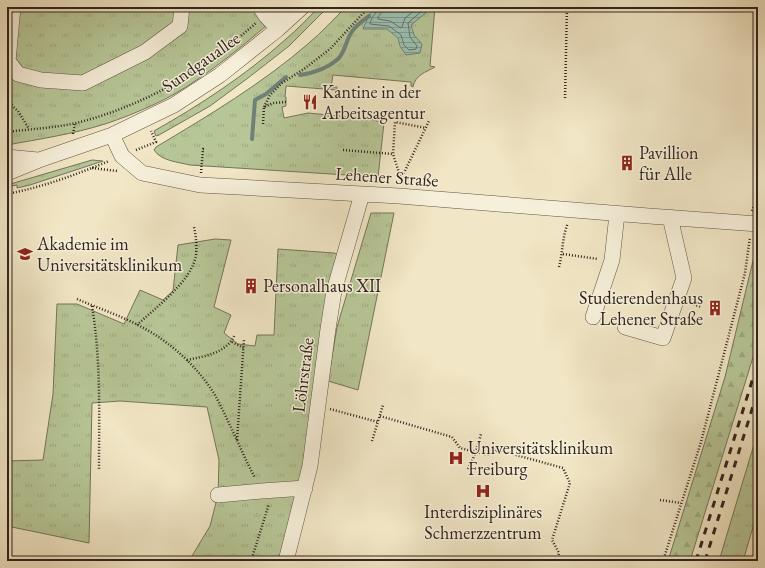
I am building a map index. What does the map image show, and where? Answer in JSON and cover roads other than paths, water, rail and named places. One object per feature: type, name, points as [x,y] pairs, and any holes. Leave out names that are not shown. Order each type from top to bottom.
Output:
[{"type":"street","points":[[13,7],[8,61],[18,74],[41,80],[83,83],[145,52],[180,26],[182,7]]},
{"type":"street","name":"Sundgauallee","points":[[112,135],[174,105],[220,75],[302,7]]},
{"type":"street","points":[[267,10],[283,24]]},
{"type":"street","points":[[7,173],[39,160],[112,135]]},
{"type":"street","name":"Lehener Straße","points":[[112,135],[122,156],[142,173],[200,185],[399,196],[573,209],[617,214],[755,220]]},
{"type":"street","points":[[7,157],[39,160]]},
{"type":"street","name":"Löhrstraße","points":[[286,561],[312,460],[334,291],[362,194]]},
{"type":"street","points":[[593,317],[612,260],[617,214]]},
{"type":"street","points":[[625,327],[663,338],[684,278],[670,217]]},
{"type":"street","points":[[218,495],[305,488]]},
{"type":"water","points":[[377,7],[429,7],[428,11],[411,25],[414,35],[422,44],[420,53],[406,55],[400,46],[398,38],[387,29],[363,29],[371,11]]},
{"type":"waterway","points":[[300,75],[320,70],[338,59],[353,30],[369,16]]},
{"type":"waterway","points":[[252,139],[255,100],[266,94],[286,77]]},
{"type":"railway","points":[[696,561],[758,362]]},
{"type":"railway","points":[[705,561],[758,390]]},
{"type":"place","name":"Kantine in der Arbeitsagentur","points":[[310,102]]},
{"type":"place","name":"Pavillion für Alle","points":[[627,163]]},
{"type":"place","name":"Akademie im Universitätsklinikum","points":[[25,254]]},
{"type":"place","name":"Personalhaus XII","points":[[251,286]]},
{"type":"place","name":"Studierendenhaus Lehener Straße","points":[[715,308]]},
{"type":"place","name":"Universitätsklinikum Freiburg","points":[[456,458]]},
{"type":"place","name":"Interdisziplinäres Schmerzzentrum","points":[[483,491]]}]
